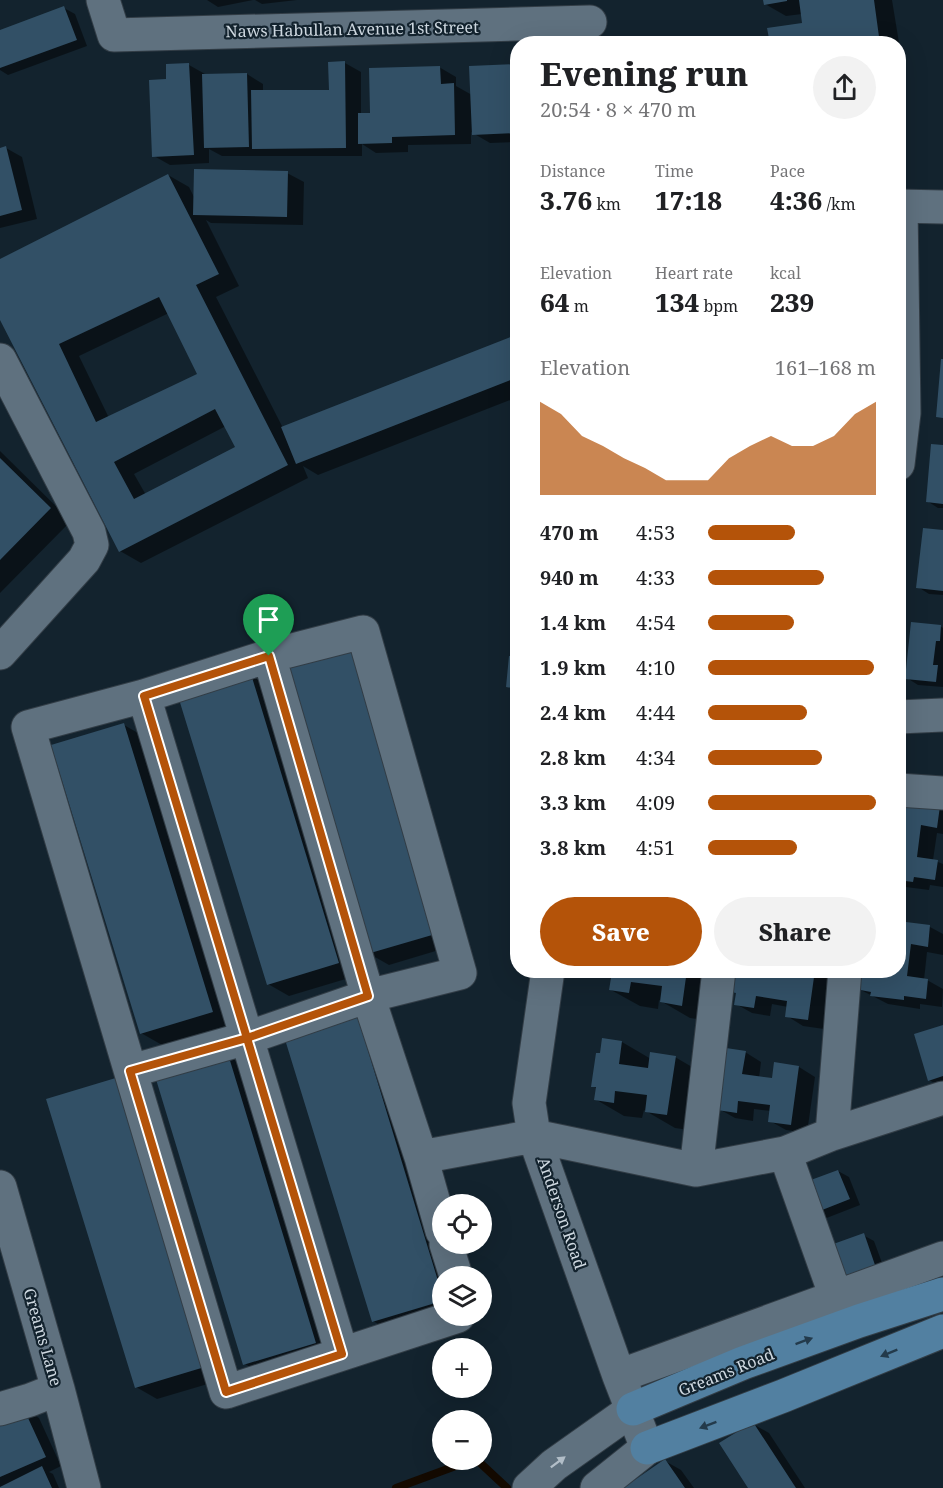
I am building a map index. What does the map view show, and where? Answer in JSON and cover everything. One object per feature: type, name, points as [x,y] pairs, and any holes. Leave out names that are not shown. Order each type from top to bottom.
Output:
[{"type":"main road","name":"Greams Road","points":[[633,1409],[743,1363],[859,1321],[943,1294]]},
{"type":"main road","points":[[647,1448],[943,1331]]},
{"type":"street","name":"Naws Habullan Avenue 1st Street","points":[[103,0],[114,35],[590,22]]},
{"type":"street","points":[[906,206],[943,207]]},
{"type":"street","points":[[0,360],[89,532],[92,545],[84,560],[0,653]]},
{"type":"street","points":[[130,1071],[247,1038],[368,996],[460,973],[363,632],[269,656],[144,696],[28,727],[130,1071],[226,1392],[432,1325]]},
{"type":"street","points":[[269,656],[368,996],[432,1196]]},
{"type":"street","points":[[144,696],[342,1354]]},
{"type":"street","points":[[906,716],[943,714]]},
{"type":"street","points":[[906,791],[943,793]]},
{"type":"street","name":"Anderson Road","points":[[547,978],[529,1103],[534,1136],[619,1376],[647,1448]]},
{"type":"street","points":[[696,1170],[717,978]]},
{"type":"street","points":[[832,1134],[844,978]]},
{"type":"street","points":[[421,1157],[534,1136],[696,1170],[785,1153],[832,1134],[943,1098]]},
{"type":"street","points":[[785,1153],[836,1297]]},
{"type":"street","name":"Greams Lane","points":[[2,1200],[58,1389],[84,1488]]},
{"type":"street","points":[[619,1376],[943,1258]]},
{"type":"street","points":[[0,1410],[58,1389]]},
{"type":"street","name":"Greams Road","points":[[529,1488],[554,1465],[633,1409]]},
{"type":"street","points":[[597,1488],[647,1448]]},
{"type":"building","points":[[763,0],[787,0],[787,1],[764,5]]},
{"type":"building","points":[[799,0],[874,0],[879,36],[768,36],[767,28],[802,23]]},
{"type":"building","points":[[64,6],[77,40],[0,68],[0,30]]},
{"type":"building","points":[[345,61],[346,148],[252,149],[251,90],[329,90],[328,62]]},
{"type":"building","points":[[189,63],[194,155],[152,157],[149,80],[166,79],[166,64]]},
{"type":"building","points":[[510,64],[510,133],[472,135],[469,66]]},
{"type":"building","points":[[440,66],[441,84],[454,83],[455,135],[392,137],[392,143],[358,144],[358,113],[370,113],[369,68]]},
{"type":"building","points":[[247,73],[249,147],[204,148],[202,74]]},
{"type":"building","points":[[6,146],[22,210],[0,216],[0,148]]},
{"type":"building","points":[[194,169],[288,171],[287,217],[193,215]]},
{"type":"building","points":[[168,174],[219,274],[196,285],[288,465],[119,552],[0,320],[0,259]],"holes":[[[159,297],[197,374],[96,422],[59,344]],[[215,409],[235,447],[134,499],[114,462]]]},
{"type":"building","points":[[510,337],[510,380],[296,464],[281,427]]},
{"type":"building","points":[[941,359],[943,359],[943,418],[936,417]]},
{"type":"building","points":[[931,444],[943,445],[943,504],[926,502]]},
{"type":"building","points":[[0,458],[51,508],[0,560]]},
{"type":"building","points":[[923,528],[943,530],[943,591],[916,588]]},
{"type":"building","points":[[911,622],[941,625],[940,641],[936,641],[933,665],[938,665],[936,682],[906,679]]},
{"type":"building","points":[[351,643],[439,933],[367,954],[278,665]]},
{"type":"building","points":[[509,656],[510,656],[510,688],[506,687]]},
{"type":"building","points":[[251,674],[339,963],[267,985],[178,696]]},
{"type":"building","points":[[124,723],[213,1012],[140,1034],[51,745]]},
{"type":"building","points":[[906,802],[940,806],[937,828],[921,825],[917,857],[938,860],[935,880],[914,877],[913,882],[906,881]]},
{"type":"building","points":[[906,922],[930,925],[928,947],[911,944],[907,976],[928,979],[926,999],[904,996],[904,1000],[870,996],[871,992],[855,989],[856,978],[906,978]]},
{"type":"building","points":[[611,978],[686,978],[682,1006],[660,1002],[662,986],[631,982],[629,993],[609,990]]},
{"type":"building","points":[[733,978],[814,978],[808,1020],[785,1017],[787,1001],[756,996],[754,1008],[734,1005],[736,993],[731,992]]},
{"type":"building","points":[[356,1011],[433,1266],[432,1304],[372,1322],[283,1033]]},
{"type":"building","points":[[943,1025],[943,1076],[928,1081],[914,1034]]},
{"type":"building","points":[[602,1038],[622,1041],[619,1064],[648,1068],[650,1052],[676,1056],[667,1115],[645,1112],[647,1095],[615,1091],[614,1103],[594,1100],[596,1087],[591,1087],[596,1053],[600,1053]]},
{"type":"building","points":[[726,1048],[746,1051],[742,1074],[772,1078],[774,1062],[799,1066],[791,1125],[768,1122],[770,1105],[738,1101],[737,1113],[717,1110]]},
{"type":"building","points":[[228,1054],[316,1343],[243,1365],[155,1076]]},
{"type":"building","points":[[119,1077],[208,1366],[135,1388],[46,1099]]},
{"type":"building","points":[[838,1170],[850,1199],[812,1214],[800,1184]]},
{"type":"building","points":[[864,1233],[875,1265],[836,1279],[825,1247]]},
{"type":"building","points":[[23,1407],[46,1457],[0,1477],[0,1417]]},
{"type":"building","points":[[753,1422],[796,1488],[748,1488],[719,1443]]},
{"type":"building","points":[[665,1459],[685,1488],[623,1488]]},
{"type":"building","points":[[42,1466],[52,1488],[0,1488],[0,1487]]},
{"type":"waterway","points":[[396,1488],[445,1470]]},
{"type":"waterway","points":[[488,1470],[507,1488]]},
{"type":"route","points":[[269,656],[144,696],[247,1038],[342,1354],[226,1392],[130,1071],[247,1038],[368,996],[269,656]]}]
